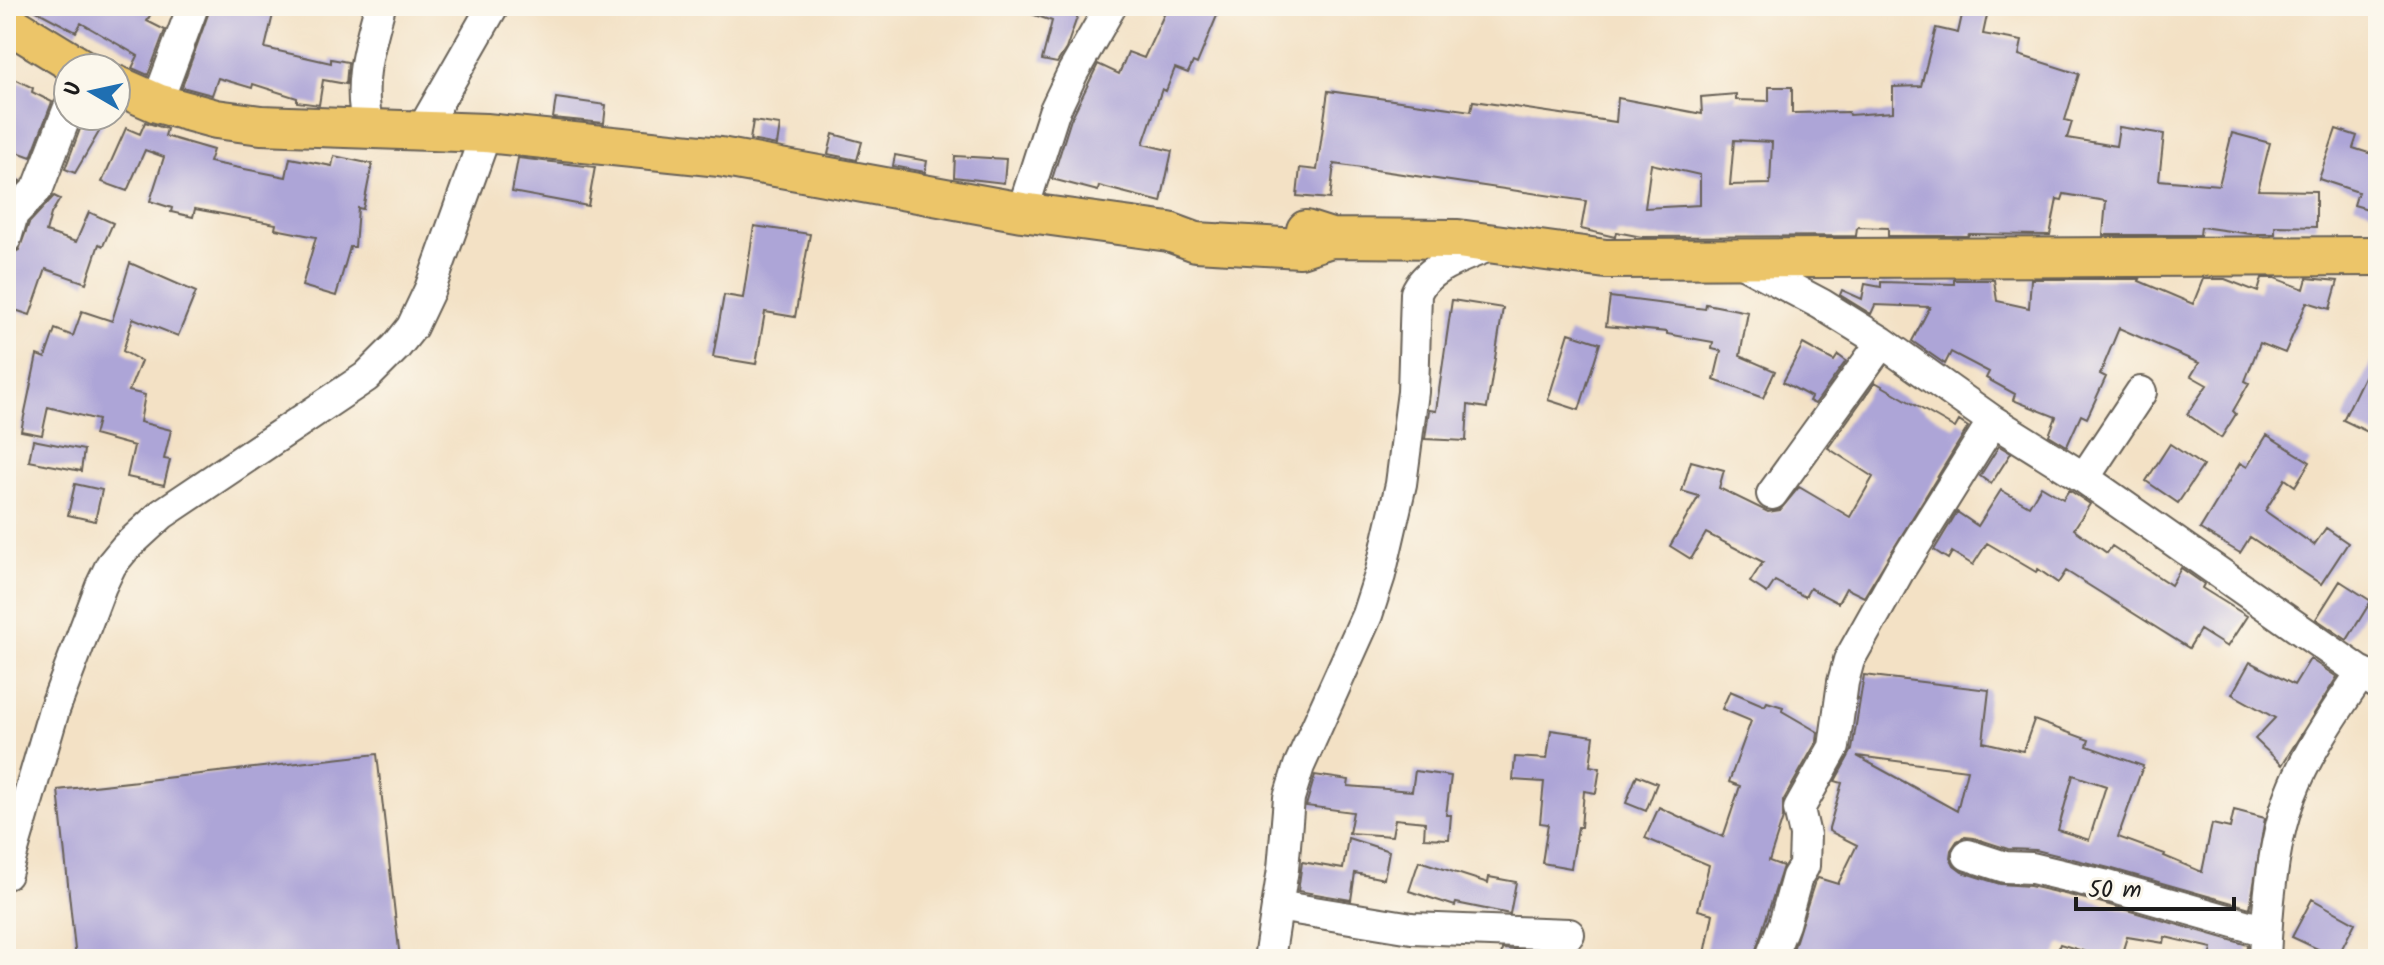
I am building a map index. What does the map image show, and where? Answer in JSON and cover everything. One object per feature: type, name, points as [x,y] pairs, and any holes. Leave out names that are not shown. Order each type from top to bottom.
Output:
[{"type":"main road","points":[[6,22],[55,52]]},
{"type":"main road","points":[[132,92],[157,103],[216,119],[261,125],[486,133],[720,157],[1022,212],[1186,234],[1310,238],[1422,237],[1495,243],[1606,259],[2378,256]]},
{"type":"street","points":[[157,103],[193,6]]},
{"type":"street","points":[[369,128],[361,91],[380,6]]},
{"type":"street","points":[[422,130],[493,6]]},
{"type":"street","points":[[1022,212],[1054,112],[1111,6]]},
{"type":"street","points":[[6,238],[13,214],[38,188],[60,132]]},
{"type":"street","points":[[6,874],[54,710],[111,565],[162,514],[379,367],[412,327],[453,230],[462,196],[486,133]]},
{"type":"street","points":[[1269,959],[1289,798],[1299,766],[1367,615],[1380,575],[1401,484],[1413,392],[1416,293],[1420,282],[1430,273],[1495,243]]},
{"type":"street","points":[[1736,259],[1821,304],[1882,342],[1993,421],[2084,478],[2370,678],[2319,736],[2289,798],[2281,830],[2265,945],[2104,885],[2032,868],[2005,867],[1968,855]]},
{"type":"street","points":[[1772,494],[1882,342]]},
{"type":"street","points":[[2084,478],[2141,392]]},
{"type":"street","points":[[1773,958],[1797,877],[1804,866],[1805,835],[1799,809],[1834,747],[1849,660],[1899,571],[1993,421]]},
{"type":"street","points":[[1277,906],[1412,928],[1569,934]]},
{"type":"building","points":[[27,6],[155,6],[147,21],[165,30],[148,75],[132,68],[138,56],[132,52],[81,23],[76,32]]},
{"type":"building","points":[[211,6],[275,6],[265,48],[331,63],[331,59],[348,62],[346,84],[323,80],[319,105],[297,102],[297,98],[253,84],[252,88],[218,78],[212,95],[182,87]]},
{"type":"building","points":[[1017,6],[1081,6],[1066,49],[1057,63],[1042,60],[1052,21],[1017,9]]},
{"type":"building","points":[[1168,6],[1221,6],[1197,64],[1193,62],[1188,73],[1175,68],[1166,91],[1162,89],[1143,144],[1172,151],[1161,202],[1099,186],[1098,191],[1052,179],[1071,119],[1098,64],[1119,74],[1128,52],[1144,58]]},
{"type":"building","points":[[1964,6],[1989,6],[1983,34],[2022,41],[2019,55],[2079,74],[2065,120],[2072,122],[2067,138],[2116,146],[2119,127],[2164,134],[2159,180],[2219,185],[2232,133],[2270,143],[2258,190],[2316,191],[2316,227],[2275,226],[2275,234],[2201,227],[2200,235],[2103,235],[2106,201],[2064,194],[2062,200],[2057,199],[2050,235],[1888,236],[1888,228],[1857,227],[1856,236],[1642,237],[1616,232],[1615,237],[1581,229],[1586,201],[1334,164],[1330,199],[1297,196],[1300,168],[1317,170],[1328,91],[1471,111],[1473,101],[1616,122],[1618,98],[1702,114],[1701,97],[1736,94],[1736,100],[1769,101],[1769,87],[1792,87],[1792,113],[1848,112],[1849,115],[1893,112],[1893,87],[1921,86],[1936,28],[1958,33]],"holes":[[[1734,140],[1772,142],[1770,184],[1730,185]],[[1651,164],[1700,175],[1700,205],[1645,208]]]},
{"type":"building","points":[[6,79],[13,83],[15,79],[52,102],[31,157],[6,148]]},
{"type":"building","points":[[556,98],[606,105],[604,123],[553,118]]},
{"type":"building","points":[[753,121],[780,125],[777,145],[750,140]]},
{"type":"building","points":[[145,122],[167,129],[165,136],[213,150],[209,162],[286,177],[290,158],[332,166],[334,156],[372,164],[363,209],[358,208],[355,247],[350,247],[336,296],[302,286],[316,237],[275,229],[276,224],[195,209],[193,217],[171,212],[172,208],[150,201],[164,157],[145,150],[127,191],[102,182],[124,132],[140,134]]},
{"type":"building","points":[[2336,129],[2357,136],[2353,148],[2378,156],[2378,212],[2354,205],[2358,192],[2319,179]]},
{"type":"building","points":[[79,132],[99,132],[75,173],[65,169]]},
{"type":"building","points":[[833,134],[862,142],[857,160],[828,154]]},
{"type":"building","points":[[895,155],[927,161],[925,172],[893,166]]},
{"type":"building","points":[[955,156],[1006,159],[1004,183],[954,177]]},
{"type":"building","points":[[518,158],[595,167],[588,206],[512,192]]},
{"type":"building","points":[[6,174],[20,181],[6,195]]},
{"type":"building","points":[[54,196],[60,199],[51,214],[46,232],[76,242],[89,212],[113,223],[103,246],[99,244],[86,283],[46,269],[30,315],[6,307],[6,256],[19,250],[29,223]]},
{"type":"building","points":[[754,226],[810,234],[795,317],[765,312],[756,364],[713,357],[724,295],[743,298]]},
{"type":"building","points":[[130,263],[196,292],[178,336],[133,318],[123,351],[141,361],[129,391],[145,395],[140,422],[171,430],[164,459],[170,460],[164,485],[127,477],[134,446],[94,435],[98,420],[48,407],[42,435],[21,431],[37,355],[45,358],[55,329],[73,336],[82,311],[112,321]]},
{"type":"building","points":[[2262,278],[2275,278],[2304,289],[2307,278],[2338,281],[2330,309],[2307,302],[2285,353],[2260,343],[2245,381],[2249,383],[2233,411],[2236,414],[2221,438],[2187,414],[2207,385],[2191,376],[2199,363],[2119,328],[2100,374],[2106,377],[2087,418],[2081,415],[2067,446],[2049,435],[2056,417],[2013,400],[2015,394],[1986,378],[1989,372],[1951,352],[1945,364],[1912,341],[1930,307],[1875,305],[1871,314],[1840,295],[1842,290],[1862,299],[1865,284],[1881,287],[1881,282],[1954,284],[1954,280],[1994,280],[1997,301],[2029,308],[2031,279],[2140,279],[2193,304],[2203,279],[2225,279],[2258,292]]},
{"type":"building","points":[[1610,297],[1705,309],[1706,304],[1748,312],[1740,356],[1775,371],[1763,398],[1714,380],[1721,351],[1712,349],[1713,342],[1667,332],[1606,326]]},
{"type":"building","points":[[1452,300],[1503,308],[1487,408],[1468,405],[1466,441],[1425,439],[1429,410],[1436,411]]},
{"type":"building","points":[[1569,333],[1600,343],[1579,410],[1548,400]]},
{"type":"building","points":[[1803,344],[1834,361],[1838,355],[1846,361],[1815,404],[1809,401],[1811,397],[1783,382]]},
{"type":"building","points":[[2378,348],[2378,437],[2343,420]]},
{"type":"building","points":[[1875,382],[1955,428],[1959,421],[1968,427],[1864,597],[1846,588],[1838,603],[1810,588],[1805,597],[1775,581],[1767,593],[1750,582],[1763,562],[1706,533],[1691,559],[1670,546],[1699,496],[1682,491],[1691,461],[1724,470],[1719,488],[1768,512],[1780,510],[1799,487],[1850,517],[1873,477],[1828,448]]},
{"type":"building","points":[[2267,435],[2310,462],[2295,486],[2285,479],[2265,511],[2314,545],[2326,528],[2348,543],[2321,584],[2250,537],[2240,553],[2200,529],[2240,463],[2247,467]]},
{"type":"building","points":[[33,440],[84,450],[81,471],[29,461]]},
{"type":"building","points":[[2170,444],[2203,466],[2178,503],[2146,481]]},
{"type":"building","points":[[1999,446],[2011,453],[1991,484],[1980,476]]},
{"type":"building","points":[[75,484],[102,490],[95,521],[68,515]]},
{"type":"building","points":[[2041,486],[2063,499],[2069,490],[2090,504],[2074,529],[2107,553],[2112,546],[2171,585],[2181,568],[2204,584],[2202,588],[2247,616],[2227,647],[2200,630],[2189,648],[2066,571],[2058,583],[1987,543],[1973,565],[1952,552],[1948,559],[1934,550],[1957,512],[1978,526],[2001,490],[2029,506]]},
{"type":"building","points":[[2340,581],[2371,601],[2347,640],[2316,619]]},
{"type":"building","points":[[2310,659],[2337,677],[2282,765],[2255,739],[2275,718],[2232,694],[2250,662],[2294,685]]},
{"type":"building","points":[[1864,675],[1989,690],[1983,742],[2023,751],[2034,720],[2089,740],[2087,746],[2143,766],[2118,837],[2202,872],[2212,824],[2230,828],[2234,810],[2265,818],[2250,908],[2036,850],[2008,849],[1965,837],[1957,841],[1951,850],[1950,858],[1954,866],[1962,872],[2000,884],[2030,886],[2099,902],[2248,945],[2247,959],[2210,959],[2212,948],[2165,937],[2164,943],[2127,937],[2120,959],[2109,959],[2060,944],[2054,959],[1827,959],[1801,950],[1800,959],[1796,959],[1793,950],[1814,884],[1818,878],[1838,884],[1857,845],[1829,831],[1842,783],[1835,781],[1852,750]],"holes":[[[1857,756],[1967,770],[1957,811]],[[2073,775],[2106,786],[2089,840],[2058,830]]]},
{"type":"building","points":[[1730,691],[1765,706],[1767,702],[1783,707],[1782,711],[1818,732],[1817,741],[1783,801],[1783,818],[1769,861],[1783,866],[1753,959],[1704,959],[1713,914],[1698,910],[1709,865],[1645,838],[1659,807],[1723,837],[1740,786],[1729,782],[1751,721],[1722,709]]},
{"type":"building","points":[[1551,730],[1594,736],[1590,766],[1600,768],[1596,793],[1584,791],[1581,827],[1578,827],[1571,868],[1542,863],[1548,824],[1540,823],[1544,782],[1513,780],[1515,757],[1547,759]]},
{"type":"building","points":[[377,754],[400,959],[76,959],[58,790]]},
{"type":"building","points":[[1415,771],[1451,776],[1446,815],[1451,815],[1449,839],[1424,838],[1425,822],[1395,819],[1392,836],[1349,833],[1353,812],[1306,806],[1315,775],[1349,780],[1348,786],[1412,791]]},
{"type":"building","points":[[1637,775],[1657,783],[1646,811],[1626,803]]},
{"type":"building","points":[[1348,838],[1389,851],[1384,879],[1355,873],[1351,900],[1298,891],[1302,862],[1343,869]]},
{"type":"building","points":[[1419,861],[1488,883],[1489,877],[1516,882],[1510,914],[1456,903],[1455,906],[1409,891]]},
{"type":"building","points":[[2312,899],[2355,923],[2337,958],[2292,937]]},
{"type":"building","points":[[1502,949],[1535,951],[1535,959],[1501,959]]}]
